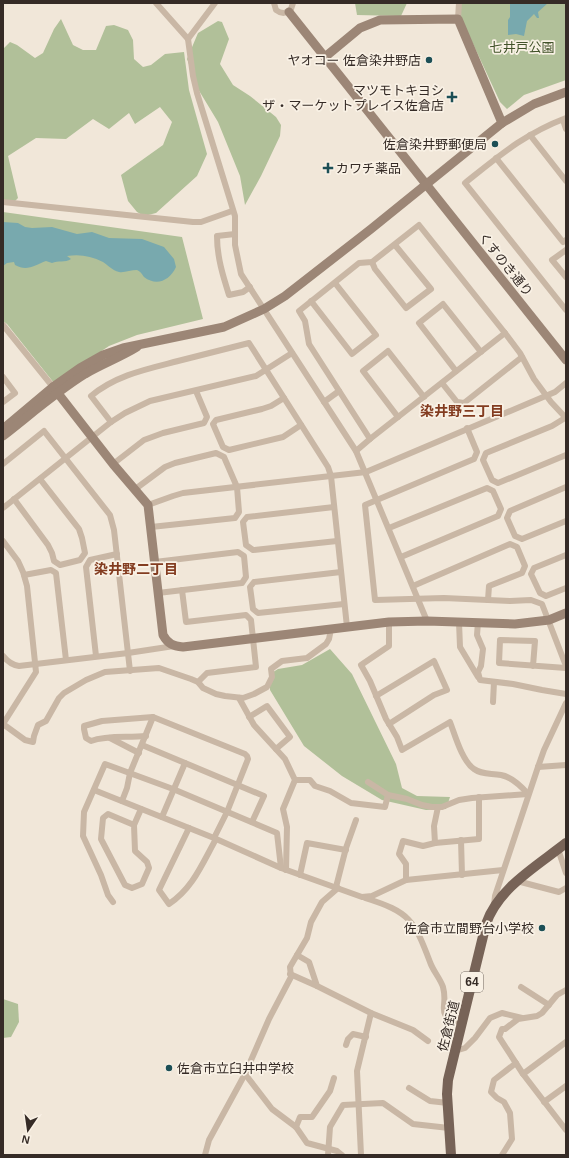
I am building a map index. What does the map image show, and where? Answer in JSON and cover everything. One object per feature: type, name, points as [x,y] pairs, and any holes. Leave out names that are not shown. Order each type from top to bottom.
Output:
[{"type":"main road","name":"佐倉街道","points":[[451,1155],[448,1080],[489,914],[517,882],[562,846]]},
{"type":"street","points":[[156,3],[188,39],[197,93],[234,216],[236,254],[241,274],[356,451],[428,621]]},
{"type":"street","points":[[188,39],[215,3]]},
{"type":"street","points":[[274,3],[275,8],[279,12],[284,13],[291,7]]},
{"type":"street","points":[[459,3],[458,19],[495,110],[502,123]]},
{"type":"street","name":"くすのき通り","points":[[291,7],[325,57],[566,360]]},
{"type":"street","points":[[325,57],[360,28],[369,23],[380,20],[458,19]]},
{"type":"street","points":[[3,429],[55,390],[126,354],[142,344],[224,327],[264,309],[297,286],[502,123],[534,104],[566,92]]},
{"type":"street","points":[[566,129],[564,119],[530,135],[512,146],[465,183],[566,310]]},
{"type":"street","points":[[530,135],[566,181]]},
{"type":"street","points":[[496,158],[563,242],[566,240]]},
{"type":"street","points":[[3,202],[193,222],[201,222],[232,211]]},
{"type":"street","points":[[370,439],[309,344],[305,321],[299,311],[359,263],[372,262],[419,225],[505,333],[522,357],[534,379],[566,418],[552,426],[486,453],[483,460],[492,480],[498,483],[566,455]]},
{"type":"street","points":[[235,234],[216,236],[221,270],[229,295],[243,292],[250,287]]},
{"type":"street","points":[[372,262],[406,308],[431,289],[395,244]]},
{"type":"street","points":[[566,250],[552,260],[566,277]]},
{"type":"street","points":[[311,301],[352,354],[376,335],[335,283]]},
{"type":"street","points":[[456,371],[418,323],[443,304],[481,352]]},
{"type":"street","points":[[3,325],[92,438],[148,505],[164,635],[167,642],[174,646]]},
{"type":"street","points":[[356,451],[505,333]]},
{"type":"street","points":[[111,422],[91,396],[108,384],[130,374],[249,343],[328,467],[334,506],[347,627]]},
{"type":"street","points":[[398,417],[363,371],[388,351],[424,396]]},
{"type":"street","points":[[3,508],[111,422],[125,413],[150,402],[256,376],[292,353]]},
{"type":"street","points":[[442,383],[457,402],[464,403],[522,357]]},
{"type":"street","points":[[3,377],[15,393],[3,402]]},
{"type":"street","points":[[148,505],[183,493],[366,472],[555,392],[566,383]]},
{"type":"street","points":[[3,436],[55,390]]},
{"type":"street","points":[[113,464],[144,440],[163,433],[204,423],[207,417],[196,391]]},
{"type":"street","points":[[324,402],[339,391]]},
{"type":"street","points":[[284,398],[271,406],[262,409],[216,420],[213,424],[223,447],[229,450],[283,437],[301,425]]},
{"type":"street","points":[[467,428],[477,452],[474,459],[365,505],[375,600],[444,598],[510,601],[531,600],[542,604],[566,667],[533,666],[499,663],[500,640],[535,641],[533,666]]},
{"type":"street","points":[[3,464],[44,431],[110,515],[114,530],[130,671]]},
{"type":"street","points":[[134,490],[165,467],[175,463],[216,453],[224,457],[237,487],[239,512],[235,518],[151,527]]},
{"type":"street","points":[[14,499],[48,545],[54,561],[60,564],[80,560],[85,553],[79,529],[40,479]]},
{"type":"street","points":[[566,487],[510,511],[507,518],[515,536],[522,539],[566,521]]},
{"type":"street","points":[[389,528],[486,488],[493,490],[501,509],[498,516],[401,557]]},
{"type":"street","points":[[334,506],[247,517],[243,522],[246,545],[253,550],[337,541]]},
{"type":"street","points":[[3,541],[18,561],[24,576],[36,664],[36,672],[3,724],[25,740],[33,742],[38,725],[46,721],[59,698],[64,693],[86,680],[105,672],[159,668],[180,674],[198,682],[203,688],[216,694],[243,698],[267,687],[272,678],[271,669],[282,661],[307,658],[326,644],[329,639],[331,629]]},
{"type":"street","points":[[413,586],[510,544],[516,547],[525,566],[522,573],[489,586],[488,600]]},
{"type":"street","points":[[154,562],[238,552],[244,556],[246,577],[242,583],[158,593]]},
{"type":"street","points":[[96,656],[86,567],[90,560],[117,554]]},
{"type":"street","points":[[566,555],[534,568],[531,574],[540,593],[546,596],[566,588]]},
{"type":"street","points":[[24,576],[51,570],[56,573],[66,660]]},
{"type":"street","points":[[341,572],[254,582],[250,587],[253,609],[258,613],[344,604]]},
{"type":"street","points":[[182,590],[186,622],[246,615],[252,620],[256,668],[207,673],[198,682]]},
{"type":"street","points":[[3,656],[13,665],[36,664],[174,646],[389,622],[428,621],[515,624],[549,620],[566,613]]},
{"type":"street","points":[[389,622],[389,646],[361,665],[402,750],[450,722],[465,759],[473,769],[480,772],[502,775],[510,778],[528,794]]},
{"type":"street","points":[[459,622],[460,647],[480,680]]},
{"type":"street","points":[[478,622],[477,635],[483,649],[481,666],[478,672],[480,680]]},
{"type":"street","points":[[376,696],[434,660],[447,690],[434,695],[389,724]]},
{"type":"street","points":[[480,680],[566,694]]},
{"type":"street","points":[[492,702],[494,682]]},
{"type":"street","points":[[239,698],[254,725],[285,759],[294,780],[283,809],[287,827],[283,869]]},
{"type":"street","points":[[249,716],[267,706],[290,737],[276,749]]},
{"type":"street","points":[[494,907],[495,896],[528,794],[544,750],[565,708]]},
{"type":"street","points":[[122,801],[130,774],[153,717]]},
{"type":"street","points":[[146,736],[102,737],[91,741],[86,738],[84,726],[102,722],[153,717],[247,756],[248,759],[215,838],[190,885],[183,893],[169,904],[159,890],[189,828]]},
{"type":"street","points":[[110,738],[139,753]]},
{"type":"street","points":[[142,745],[264,796],[252,822]]},
{"type":"street","points":[[162,817],[185,763]]},
{"type":"street","points":[[113,902],[108,895],[101,875],[83,836],[84,812],[105,764],[173,789],[277,833],[283,869]]},
{"type":"street","points":[[538,767],[566,765]]},
{"type":"street","points":[[294,780],[310,780],[315,786],[330,791],[351,802],[385,807],[388,795]]},
{"type":"street","points":[[368,782],[388,795],[407,798],[422,805],[438,807],[451,804],[459,800],[479,797],[528,794]]},
{"type":"street","points":[[94,790],[215,838],[283,869],[386,904],[396,909],[405,915],[415,927],[427,951],[430,963],[442,984],[444,1012],[446,1017],[450,1021],[461,1026]]},
{"type":"street","points":[[406,880],[406,864],[399,854],[402,841],[424,846],[434,843],[479,839],[479,797]]},
{"type":"street","points":[[434,843],[434,826],[438,807]]},
{"type":"street","points":[[134,825],[108,814],[103,818],[101,839],[125,885],[132,888],[142,884],[149,868],[147,862],[136,851],[134,825],[141,809]]},
{"type":"street","points":[[205,1155],[209,1140],[245,1074],[269,1019],[291,977],[290,967],[307,938],[311,922],[322,902],[337,888],[346,850],[356,820]]},
{"type":"street","points":[[461,840],[462,875]]},
{"type":"street","points":[[300,875],[307,843],[346,850]]},
{"type":"street","points":[[562,846],[566,873]]},
{"type":"street","points":[[362,897],[372,896],[406,880],[503,870]]},
{"type":"street","points":[[517,882],[559,892],[566,888]]},
{"type":"street","points":[[297,956],[309,962],[317,986]]},
{"type":"street","points":[[290,974],[371,1013],[413,1030],[428,1041]]},
{"type":"street","points":[[521,987],[549,1005]]},
{"type":"street","points":[[566,990],[557,995],[542,1013],[537,1016],[518,1019],[505,1029],[502,1029],[498,1037],[523,1074],[566,1130]]},
{"type":"street","points":[[361,1155],[357,1071],[371,1013]]},
{"type":"street","points":[[455,1051],[465,1048],[476,1038],[490,1018],[502,1013],[522,1018]]},
{"type":"street","points":[[346,1045],[353,1034],[366,1037]]},
{"type":"street","points":[[523,1074],[566,1042]]},
{"type":"street","points":[[502,1155],[512,1138],[510,1113],[504,1102],[491,1092],[494,1080],[516,1063]]},
{"type":"street","points":[[245,1074],[272,1109],[296,1127],[307,1143],[329,1152],[337,1151],[342,1155]]},
{"type":"street","points":[[296,1127],[300,1117],[312,1116],[330,1091],[334,1078]]},
{"type":"street","points":[[544,1102],[566,1086]]},
{"type":"street","points":[[409,1088],[430,1101],[448,1103]]},
{"type":"street","points":[[329,1152],[330,1127],[343,1105],[383,1104],[413,1124],[449,1128]]},
{"type":"green space","points":[[355,3],[407,3],[401,16],[357,15]]},
{"type":"green space","name":"七井戸公園","points":[[461,3],[566,3],[566,80],[524,95],[507,109],[500,102],[462,20],[460,11]]},
{"type":"green space","points":[[61,19],[73,45],[83,50],[96,50],[106,26],[114,25],[128,30],[133,40],[134,59],[143,67],[151,65],[165,54],[184,52],[189,90],[207,154],[197,176],[156,213],[144,216],[137,212],[128,201],[121,175],[163,145],[172,122],[160,107],[135,124],[129,113],[109,129],[93,119],[66,139],[36,138],[8,156],[18,198],[15,201],[3,200],[3,49],[10,42],[17,45],[35,58],[43,53],[54,29]]},
{"type":"green space","points":[[218,21],[222,22],[229,39],[220,64],[233,85],[250,96],[276,117],[281,125],[280,136],[245,205],[240,176],[218,122],[198,89],[187,59],[198,33]]},
{"type":"green space","points":[[3,212],[182,237],[203,319],[137,335],[109,346],[54,383],[3,321]]},
{"type":"green space","points":[[330,649],[352,674],[396,764],[402,788],[417,796],[450,797],[446,809],[426,810],[382,800],[342,776],[304,746],[270,690],[270,674],[278,669],[302,665]]},
{"type":"green space","points":[[3,999],[18,1004],[19,1022],[11,1037],[3,1038]]},
{"type":"water","points":[[510,3],[548,3],[538,12],[539,18],[537,18],[534,14],[527,21],[524,36],[516,34],[508,35]]},
{"type":"water","points":[[3,222],[18,223],[25,227],[32,228],[52,227],[77,234],[92,232],[109,238],[142,239],[164,247],[174,259],[176,267],[167,279],[158,282],[149,280],[137,270],[119,272],[99,260],[81,255],[67,256],[71,259],[66,261],[52,263],[46,261],[27,268],[19,267],[15,265],[14,262],[7,263],[3,266]]},
{"type":"place","name":"ヤオコー 佐倉染井野店","points":[[429,60]]},
{"type":"place","name":"マツモトキヨシ ザ・マーケットプレイス佐倉店","points":[[452,97]]},
{"type":"place","name":"佐倉染井野郵便局","points":[[495,144]]},
{"type":"place","name":"カワチ薬品","points":[[328,168]]},
{"type":"place","name":"佐倉市立間野台小学校","points":[[542,928]]},
{"type":"place","name":"佐倉市立臼井中学校","points":[[169,1068]]},
{"type":"district","name":"染井野三丁目","points":[[462,411]]},
{"type":"district","name":"染井野二丁目","points":[[136,569]]}]
